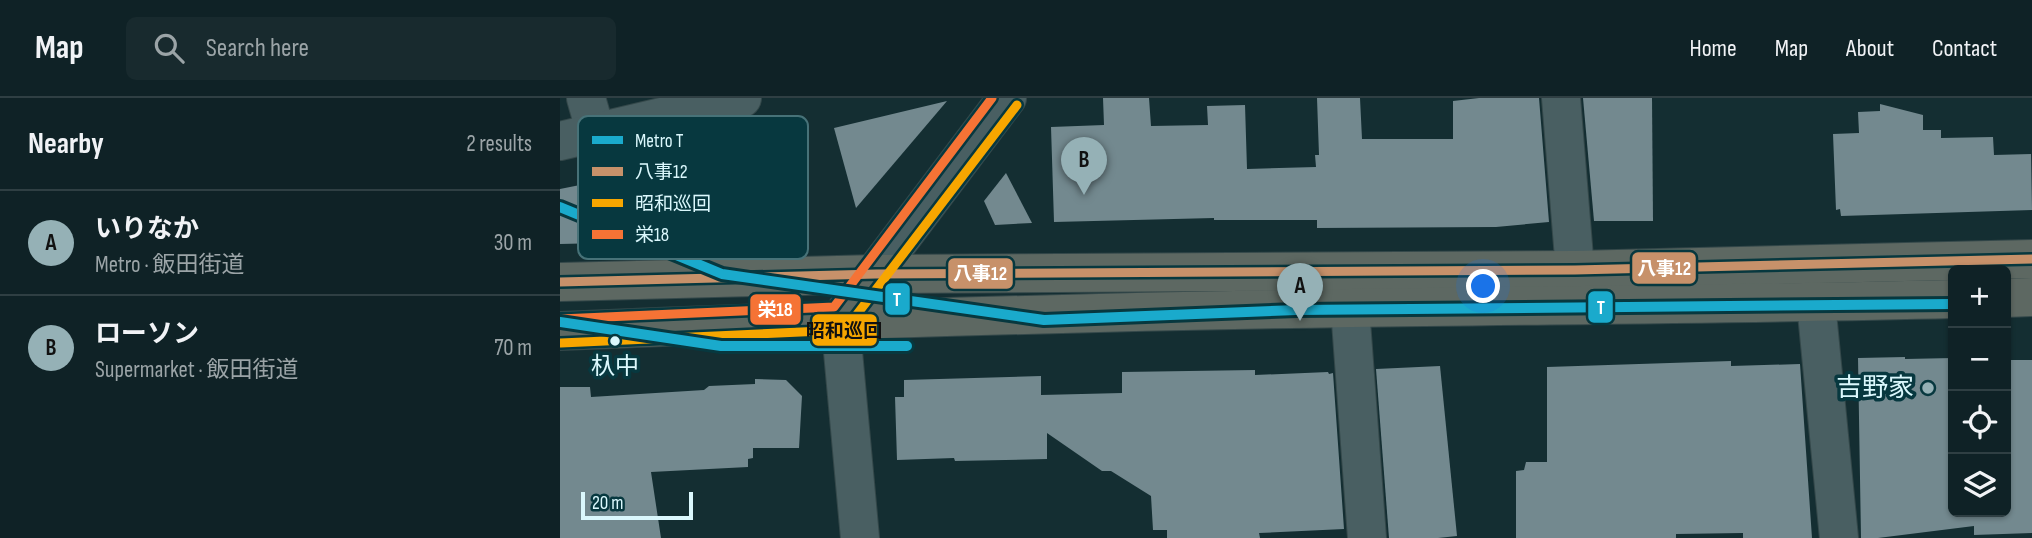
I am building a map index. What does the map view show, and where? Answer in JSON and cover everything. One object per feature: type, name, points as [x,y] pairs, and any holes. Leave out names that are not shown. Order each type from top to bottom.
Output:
[{"type":"highway","points":[[560,282],[876,274],[1575,270],[2032,259]]},
{"type":"highway","points":[[2011,298],[2032,298]]},
{"type":"highway","points":[[560,331],[840,319],[1948,299]]},
{"type":"street","points":[[631,116],[742,98]]},
{"type":"street","points":[[860,538],[840,319],[1007,98]]},
{"type":"street","points":[[1561,98],[1575,270]]},
{"type":"street","points":[[1816,303],[1839,538]]},
{"type":"street","points":[[1350,308],[1367,538]]},
{"type":"building","points":[[1103,98],[1149,98],[1151,126],[1208,125],[1207,106],[1245,105],[1247,169],[1316,167],[1315,155],[1319,155],[1317,98],[1360,98],[1362,139],[1453,139],[1453,101],[1539,98],[1549,222],[1496,227],[1317,228],[1317,220],[1214,218],[1054,222],[1051,127],[1104,125]]},
{"type":"building","points":[[1583,98],[1652,98],[1653,221],[1594,221]]},
{"type":"building","points":[[947,101],[856,208],[834,128]]},
{"type":"building","points":[[1880,104],[1923,115],[1923,130],[1941,130],[1941,138],[1993,137],[1994,155],[2031,154],[2032,210],[1841,216],[1840,209],[1836,210],[1833,134],[1859,133],[1858,112],[1880,111]]},
{"type":"building","points":[[1006,173],[1032,223],[995,225],[984,201]]},
{"type":"building","points":[[578,185],[578,244],[560,244],[560,189]]},
{"type":"building","points":[[1858,358],[1948,358],[1948,517],[2011,517],[2011,360],[2032,360],[2032,533],[1974,535],[1974,526],[1861,538]]},
{"type":"building","points":[[1731,361],[1731,366],[1800,364],[1812,538],[1743,538],[1743,533],[1676,534],[1676,538],[1516,538],[1516,471],[1524,470],[1526,462],[1547,462],[1547,367]]},
{"type":"building","points":[[1440,366],[1457,536],[1389,538],[1376,369]]},
{"type":"building","points":[[1255,370],[1255,375],[1333,373],[1344,529],[1259,533],[1260,538],[1167,538],[1167,530],[1153,530],[1151,496],[1111,471],[1102,471],[1047,433],[1047,459],[897,460],[895,397],[904,397],[904,380],[1041,376],[1041,395],[1122,393],[1122,372]]},
{"type":"building","points":[[755,379],[786,380],[802,396],[799,448],[753,448],[753,458],[748,459],[748,467],[651,472],[661,538],[560,538],[560,387],[590,387],[591,397],[704,390],[709,386],[755,384]]},
{"type":"metro line","name":"T","points":[[560,207],[578,214]]},
{"type":"metro line","name":"T","points":[[686,259],[722,274],[1044,320],[1296,310],[1948,304]]},
{"type":"metro line","name":"T","points":[[560,322],[721,346],[907,346]]},
{"type":"transit line","name":"栄18","points":[[560,319],[834,307],[992,98]]},
{"type":"transit line","name":"昭和巡回","points":[[561,343],[845,330],[1017,105]]},
{"type":"transit line","name":"八事12","points":[[560,282],[876,274],[1575,270],[2032,259]]},
{"type":"place","name":"ローソン","points":[[1084,195]]},
{"type":"place","name":"いりなか","points":[[1300,321]]},
{"type":"place","name":"杁中","points":[[615,341]]},
{"type":"place","name":"吉野家","points":[[1928,388]]}]
